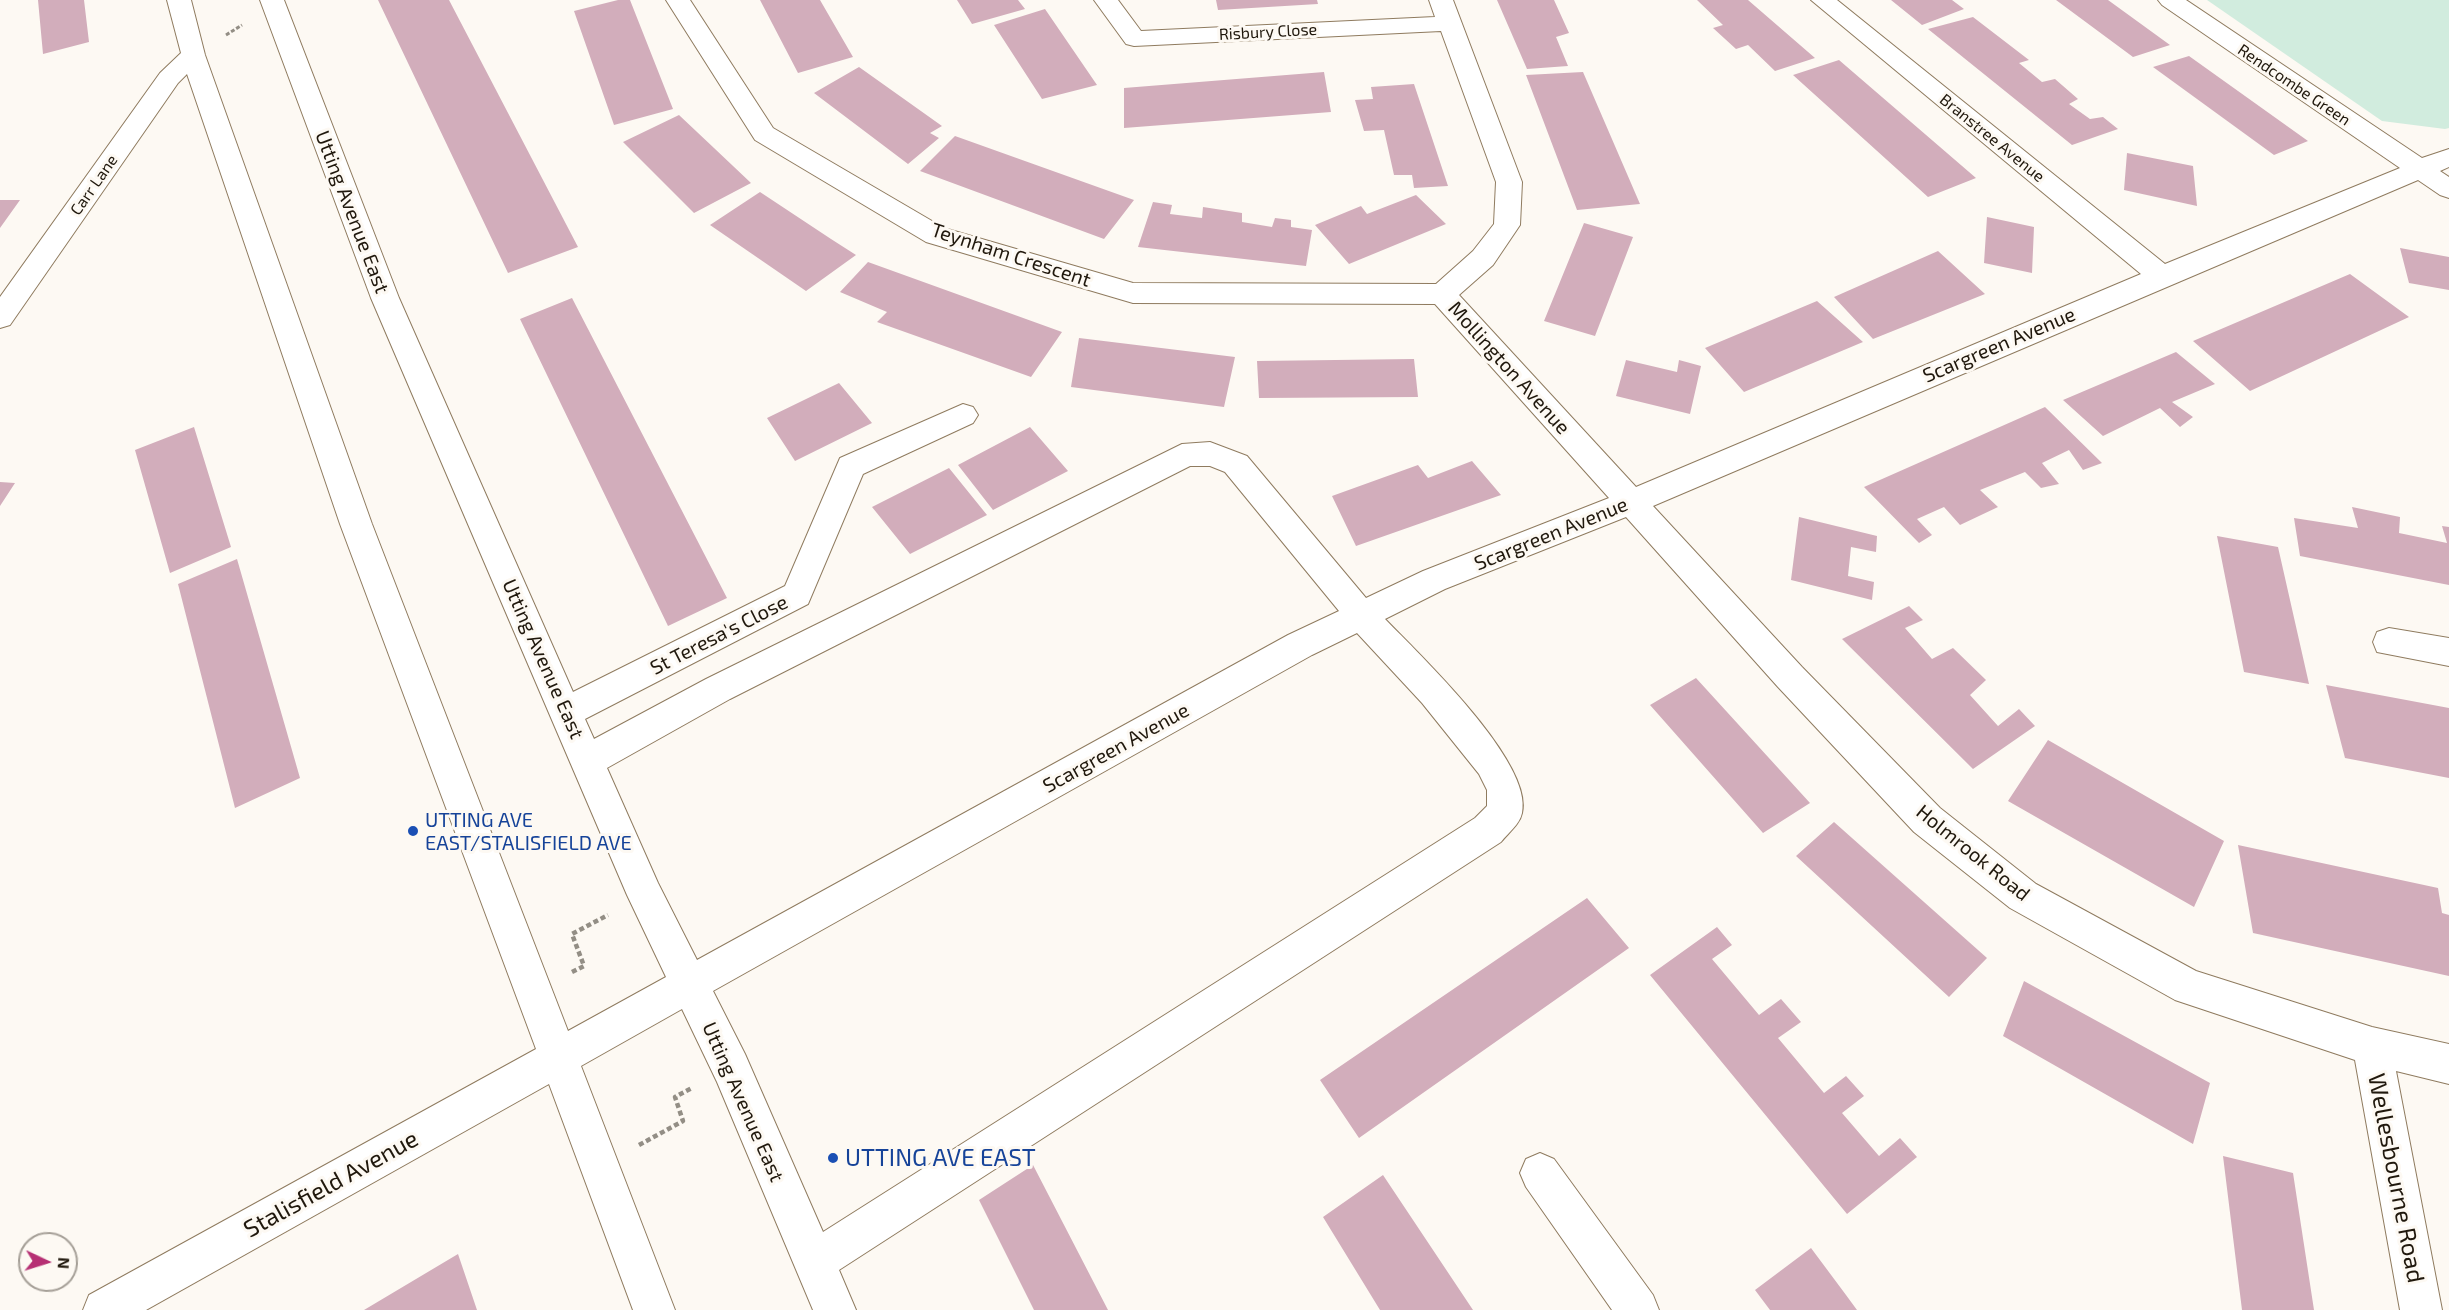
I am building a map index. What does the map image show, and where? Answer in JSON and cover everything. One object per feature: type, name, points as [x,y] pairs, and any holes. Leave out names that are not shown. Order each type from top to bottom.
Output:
[{"type":"street","points":[[179,0],[192,55],[356,524],[534,992],[556,1057],[654,1310]]},
{"type":"street","name":"Teynham Crescent","points":[[678,0],[764,134],[935,235],[1133,293],[1442,294]]},
{"type":"street","name":"Risbury Close","points":[[1106,0],[1134,39],[1446,12]]},
{"type":"street","name":"Branstree Avenue","points":[[1822,0],[2162,276]]},
{"type":"street","name":"Rendcombe Green","points":[[2170,0],[2449,189]]},
{"type":"street","name":"Utting Avenue East","points":[[273,3],[385,298],[645,895],[731,1068],[835,1310]]},
{"type":"street","name":"Mollington Avenue","points":[[1446,12],[1509,182],[1507,225],[1483,258],[1442,294],[1631,502]]},
{"type":"street","name":"Carr Lane","points":[[0,318],[169,78],[192,55]]},
{"type":"street","name":"Scargreen Avenue","points":[[556,1057],[690,986],[1300,645],[1434,580],[1631,502],[2162,276],[2449,157]]},
{"type":"street","name":"St Teresa's Close","points":[[566,712],[797,595],[850,466],[963,415]]},
{"type":"street","points":[[588,761],[718,689],[1182,456],[1201,453],[1219,454],[1236,464],[1362,616],[1434,693],[1491,763],[1504,789],[1505,812],[1488,830],[813,1262]]},
{"type":"street","name":"Holmrook Road","points":[[1631,502],[1790,677],[1927,820],[2023,896],[2188,987],[2372,1046],[2449,1064]]},
{"type":"street","points":[[2389,642],[2449,652]]},
{"type":"street","name":"Wellesbourne Road","points":[[2372,1046],[2421,1310]]},
{"type":"street","name":"Stalisfield Avenue","points":[[105,1310],[556,1057]]},
{"type":"street","points":[[1540,1173],[1638,1310]]},
{"type":"path","points":[[192,55],[273,3]]},
{"type":"path","points":[[534,992],[584,966],[572,934],[645,895]]},
{"type":"path","points":[[598,1166],[683,1121],[675,1097],[731,1068]]},
{"type":"green space","points":[[2207,0],[2449,0],[2449,128],[2382,121]]},
{"type":"building","points":[[38,0],[84,0],[89,42],[43,54]]},
{"type":"building","points":[[378,0],[449,0],[578,247],[508,273]]},
{"type":"building","points":[[618,0],[630,0],[673,109],[614,125],[574,11]]},
{"type":"building","points":[[760,0],[820,0],[853,57],[798,73]]},
{"type":"building","points":[[957,0],[1018,0],[1025,9],[972,24]]},
{"type":"building","points":[[1216,0],[1317,0],[1318,4],[1218,10]]},
{"type":"building","points":[[1497,0],[1554,0],[1569,33],[1556,37],[1568,66],[1527,69]]},
{"type":"building","points":[[1697,0],[1748,0],[1815,58],[1775,71],[1748,45],[1736,49],[1713,28],[1723,25]]},
{"type":"building","points":[[1891,0],[1952,0],[1964,9],[1922,25]]},
{"type":"building","points":[[2056,0],[2108,0],[2170,45],[2133,57]]},
{"type":"building","points":[[1045,9],[1097,85],[1042,99],[994,25]]},
{"type":"building","points":[[1973,17],[2029,60],[2019,63],[2042,82],[2055,79],[2078,99],[2069,104],[2090,119],[2103,117],[2118,129],[2072,145],[1928,29]]},
{"type":"building","points":[[2189,56],[2308,141],[2274,155],[2153,67]]},
{"type":"building","points":[[1839,60],[1976,178],[1928,197],[1793,75]]},
{"type":"building","points":[[859,67],[942,126],[930,133],[939,138],[908,164],[814,93]]},
{"type":"building","points":[[1324,72],[1331,112],[1124,128],[1124,88]]},
{"type":"building","points":[[1583,72],[1640,204],[1577,210],[1526,75]]},
{"type":"building","points":[[1414,84],[1448,186],[1414,188],[1412,175],[1394,175],[1384,130],[1364,131],[1355,100],[1373,99],[1371,87]]},
{"type":"building","points":[[679,115],[751,183],[694,213],[623,142]]},
{"type":"building","points":[[955,136],[1134,200],[1104,239],[920,171]]},
{"type":"building","points":[[2127,153],[2193,166],[2197,206],[2124,190]]},
{"type":"building","points":[[760,192],[856,255],[806,291],[710,225]]},
{"type":"building","points":[[1416,195],[1446,224],[1349,264],[1315,225],[1361,206],[1367,214]]},
{"type":"building","points":[[0,200],[20,200],[0,228]]},
{"type":"building","points":[[1153,202],[1172,205],[1170,214],[1202,218],[1203,207],[1242,213],[1242,222],[1272,227],[1275,218],[1291,220],[1291,227],[1312,230],[1306,266],[1138,247]]},
{"type":"building","points":[[1987,217],[2034,227],[2032,273],[1984,263]]},
{"type":"building","points":[[1584,223],[1633,237],[1595,336],[1544,321]]},
{"type":"building","points":[[2400,248],[2449,257],[2449,290],[2409,283]]},
{"type":"building","points":[[1938,251],[1985,294],[1873,339],[1834,297]]},
{"type":"building","points":[[868,262],[1062,332],[1031,377],[877,322],[887,312],[840,292]]},
{"type":"building","points":[[2350,274],[2409,317],[2250,391],[2193,341]]},
{"type":"building","points":[[572,298],[727,598],[668,626],[520,319]]},
{"type":"building","points":[[1817,301],[1863,342],[1744,392],[1705,348]]},
{"type":"building","points":[[1079,338],[1235,357],[1224,407],[1071,387]]},
{"type":"building","points":[[2176,352],[2215,384],[2172,402],[2193,417],[2180,427],[2160,408],[2103,436],[2063,400]]},
{"type":"building","points":[[1414,359],[1418,397],[1259,398],[1257,361]]},
{"type":"building","points":[[1626,360],[1677,372],[1679,360],[1701,366],[1690,414],[1616,396]]},
{"type":"building","points":[[839,383],[872,423],[795,461],[767,418]]},
{"type":"building","points":[[2045,407],[2102,463],[2083,470],[2069,450],[2042,463],[2059,484],[2041,488],[2025,472],[1980,490],[1998,507],[1960,525],[1944,507],[1917,519],[1932,535],[1919,543],[1864,487]]},
{"type":"building","points":[[194,427],[231,547],[170,573],[135,450]]},
{"type":"building","points":[[1030,427],[1068,471],[993,510],[958,465]]},
{"type":"building","points":[[1472,461],[1501,495],[1356,546],[1332,496],[1418,465],[1428,478]]},
{"type":"building","points":[[949,468],[987,515],[910,554],[872,507]]},
{"type":"building","points":[[0,482],[15,483],[0,506]]},
{"type":"building","points":[[2352,507],[2400,517],[2399,533],[2447,543],[2442,526],[2449,527],[2449,585],[2300,556],[2294,518],[2358,528]]},
{"type":"building","points":[[1799,517],[1877,536],[1876,552],[1851,547],[1848,576],[1874,582],[1872,600],[1791,580]]},
{"type":"building","points":[[2217,536],[2278,547],[2309,684],[2244,672]]},
{"type":"building","points":[[237,559],[300,778],[235,808],[178,584]]},
{"type":"building","points":[[1909,606],[1923,620],[1905,628],[1932,659],[1953,648],[1986,680],[1970,695],[1998,726],[2019,709],[2035,726],[1973,769],[1842,639]]},
{"type":"building","points":[[1696,678],[1810,803],[1763,833],[1650,705]]},
{"type":"building","points":[[2326,685],[2449,708],[2449,778],[2345,758]]},
{"type":"building","points":[[2048,740],[2224,841],[2194,907],[2008,801]]},
{"type":"building","points":[[1834,822],[1987,958],[1949,997],[1796,856]]},
{"type":"building","points":[[2238,845],[2438,888],[2442,913],[2449,915],[2449,976],[2253,933]]},
{"type":"building","points":[[1587,898],[1629,948],[1359,1138],[1320,1080]]},
{"type":"building","points":[[1717,927],[1732,945],[1712,959],[1759,1015],[1781,999],[1801,1022],[1778,1038],[1824,1093],[1846,1076],[1864,1096],[1842,1113],[1879,1156],[1900,1138],[1917,1157],[1847,1214],[1650,975]]},
{"type":"building","points":[[2024,981],[2210,1083],[2193,1144],[2003,1036]]},
{"type":"building","points":[[2223,1156],[2293,1173],[2314,1310],[2242,1310]]},
{"type":"building","points":[[1033,1165],[1108,1310],[1034,1310],[979,1200]]},
{"type":"building","points":[[1383,1175],[1473,1310],[1380,1310],[1323,1217]]},
{"type":"building","points":[[1811,1248],[1857,1310],[1770,1310],[1755,1290]]},
{"type":"building","points":[[458,1254],[477,1310],[364,1310]]},
{"type":"place","name":"UTTING AVE EAST/STALISFIELD AVE","points":[[413,831]]},
{"type":"place","name":"UTTING AVE EAST","points":[[833,1158]]}]
